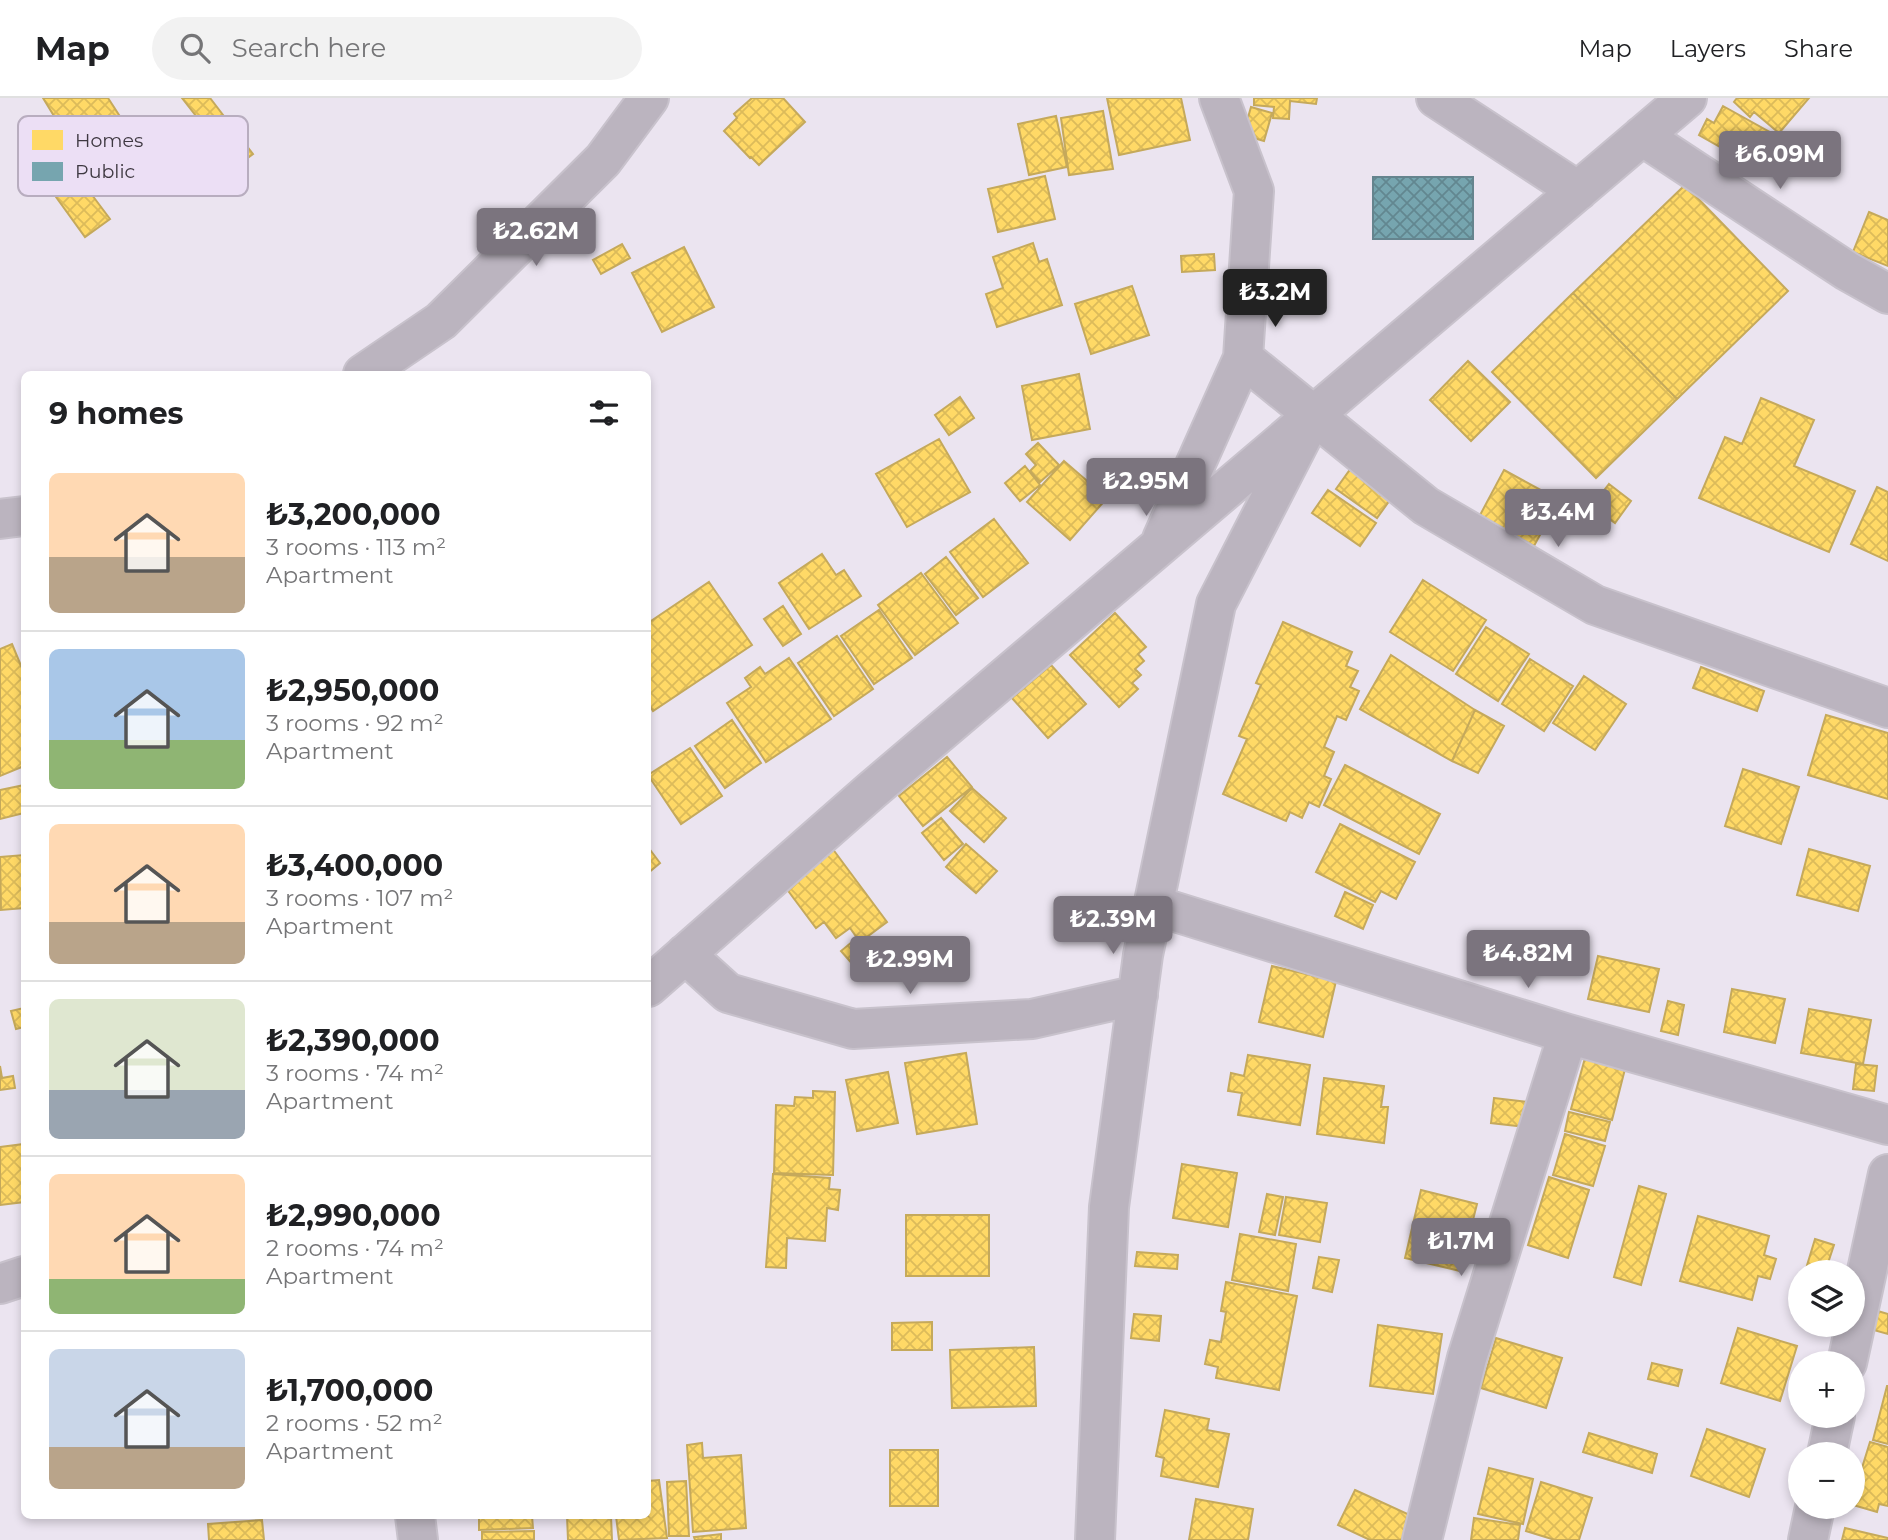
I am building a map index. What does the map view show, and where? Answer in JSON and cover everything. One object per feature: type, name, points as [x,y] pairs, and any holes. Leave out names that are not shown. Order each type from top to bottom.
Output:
[{"type":"street","points":[[367,371],[441,321],[603,160],[649,98]]},
{"type":"street","points":[[1158,547],[1243,358],[1254,191],[1219,98]]},
{"type":"street","points":[[1436,98],[1578,191]]},
{"type":"street","points":[[651,984],[871,791],[1687,98]]},
{"type":"street","points":[[1642,136],[1847,271],[1888,293]]},
{"type":"street","points":[[1243,358],[1426,506],[1595,605],[1888,708]]},
{"type":"street","points":[[1095,1540],[1109,1207],[1153,905],[1216,604],[1313,415]]},
{"type":"street","points":[[0,519],[21,516]]},
{"type":"street","points":[[1153,905],[1568,1034],[1888,1125]]},
{"type":"street","points":[[685,954],[728,993],[853,1029],[1032,1019],[1138,995]]},
{"type":"street","points":[[1422,1540],[1467,1358],[1568,1034]]},
{"type":"street","points":[[1850,1351],[1888,1174]]},
{"type":"street","points":[[0,1284],[21,1277]]},
{"type":"street","points":[[415,1519],[418,1540]]},
{"type":"street","points":[[1808,1540],[1812,1519]]},
{"type":"building: Homes","points":[[43,98],[108,98],[119,115],[117,116],[54,116]]},
{"type":"building: Homes","points":[[182,98],[210,98],[224,116],[196,116]]},
{"type":"building: Homes","points":[[752,98],[783,98],[805,122],[759,165],[724,131],[737,118],[734,114]]},
{"type":"building: Homes","points":[[1107,98],[1181,98],[1190,140],[1119,155]]},
{"type":"building: Homes","points":[[1254,98],[1317,98],[1316,104],[1290,101],[1289,119],[1273,118],[1274,107],[1254,105]]},
{"type":"building: Homes","points":[[1737,98],[1809,98],[1779,133],[1754,112],[1750,117],[1734,102]]},
{"type":"building: Homes","points":[[1723,106],[1775,135],[1757,168],[1699,135],[1707,119],[1714,123]]},
{"type":"building: Homes","points":[[1251,107],[1272,113],[1264,141],[1243,135]]},
{"type":"building: Homes","points":[[1103,111],[1113,169],[1069,175],[1061,118]]},
{"type":"building: Homes","points":[[1056,116],[1067,167],[1029,175],[1018,124]]},
{"type":"building: Homes","points":[[1045,176],[1055,219],[998,232],[988,189]]},
{"type":"building: Homes","points":[[1685,185],[1788,291],[1677,399],[1573,293]]},
{"type":"building: Homes","points":[[93,196],[110,219],[85,237],[56,197]]},
{"type":"building: Homes","points":[[1869,212],[1888,220],[1888,266],[1853,252]]},
{"type":"building: Homes","points":[[1033,243],[1039,262],[1047,259],[1062,305],[997,327],[986,294],[1003,288],[993,257]]},
{"type":"building: Homes","points":[[622,244],[630,258],[601,274],[593,260]]},
{"type":"building: Homes","points":[[684,247],[714,307],[662,332],[632,273]]},
{"type":"building: Homes","points":[[1214,254],[1215,270],[1182,272],[1181,256]]},
{"type":"building: Homes","points":[[1132,286],[1149,335],[1091,354],[1075,304]]},
{"type":"building: Homes","points":[[1573,293],[1677,399],[1596,478],[1492,372]]},
{"type":"building: Homes","points":[[1468,361],[1510,402],[1471,441],[1430,400]]},
{"type":"building: Homes","points":[[1079,374],[1090,429],[1032,440],[1022,386]]},
{"type":"building: Homes","points":[[960,397],[974,418],[949,435],[935,415]]},
{"type":"building: Homes","points":[[1761,398],[1814,420],[1794,466],[1855,491],[1829,552],[1699,498],[1725,437],[1742,444]]},
{"type":"building: Homes","points":[[939,439],[970,492],[907,527],[876,474]]},
{"type":"building: Homes","points":[[1038,443],[1059,465],[1040,482],[1030,471],[1036,465],[1026,454]]},
{"type":"building: Homes","points":[[1064,461],[1107,498],[1070,540],[1027,502]]},
{"type":"building: Homes","points":[[1354,464],[1395,493],[1377,518],[1336,489]]},
{"type":"building: Homes","points":[[1025,466],[1040,485],[1020,501],[1005,483]]},
{"type":"building: Homes","points":[[1504,470],[1559,500],[1534,546],[1479,517]]},
{"type":"building: Homes","points":[[1609,484],[1631,501],[1615,523],[1592,506]]},
{"type":"building: Homes","points":[[1877,487],[1888,492],[1888,561],[1851,544]]},
{"type":"building: Homes","points":[[1328,490],[1376,523],[1360,546],[1312,513]]},
{"type":"building: Homes","points":[[994,519],[1028,563],[983,597],[950,552]]},
{"type":"building: Homes","points":[[822,554],[836,575],[844,570],[861,596],[809,629],[779,583]]},
{"type":"building: Homes","points":[[946,557],[978,598],[956,615],[925,574]]},
{"type":"building: Homes","points":[[921,573],[958,623],[915,655],[878,605]]},
{"type":"building: Homes","points":[[1423,580],[1486,620],[1453,671],[1390,632]]},
{"type":"building: Homes","points":[[709,582],[752,645],[653,711],[651,621]]},
{"type":"building: Homes","points":[[783,606],[801,634],[783,646],[764,619]]},
{"type":"building: Homes","points":[[879,610],[912,658],[874,684],[841,636]]},
{"type":"building: Homes","points":[[1115,613],[1146,647],[1138,654],[1144,661],[1135,669],[1141,675],[1132,683],[1138,689],[1119,707],[1070,655]]},
{"type":"building: Homes","points":[[1283,622],[1352,652],[1346,666],[1358,671],[1350,687],[1359,691],[1346,720],[1337,716],[1324,747],[1334,752],[1324,776],[1331,779],[1319,807],[1309,802],[1302,818],[1290,812],[1286,821],[1223,794],[1247,739],[1239,736],[1261,685],[1256,683]]},
{"type":"building: Homes","points":[[1486,627],[1529,654],[1498,701],[1456,674]]},
{"type":"building: Homes","points":[[837,636],[873,689],[834,716],[798,663]]},
{"type":"building: Homes","points":[[12,644],[21,666],[21,767],[0,776],[0,649]]},
{"type":"building: Homes","points":[[1391,655],[1475,710],[1452,761],[1360,709]]},
{"type":"building: Homes","points":[[789,658],[831,719],[766,762],[727,703],[751,687],[745,678],[760,667],[765,674]]},
{"type":"building: Homes","points":[[1530,659],[1573,686],[1544,731],[1502,704]]},
{"type":"building: Homes","points":[[1051,665],[1086,704],[1048,738],[1012,698]]},
{"type":"building: Homes","points":[[1701,667],[1764,691],[1757,711],[1693,688]]},
{"type":"building: Homes","points":[[1584,676],[1626,704],[1595,750],[1553,723]]},
{"type":"building: Homes","points":[[1475,710],[1504,726],[1478,773],[1452,761]]},
{"type":"building: Homes","points":[[1826,715],[1888,733],[1888,799],[1808,775]]},
{"type":"building: Homes","points":[[732,720],[761,763],[725,788],[695,746]]},
{"type":"building: Homes","points":[[690,748],[722,796],[681,824],[651,779],[651,773]]},
{"type":"building: Homes","points":[[947,757],[972,787],[923,826],[899,796]]},
{"type":"building: Homes","points":[[1345,765],[1440,814],[1419,854],[1324,805]]},
{"type":"building: Homes","points":[[1743,769],[1799,787],[1781,844],[1725,826]]},
{"type":"building: Homes","points":[[21,786],[21,814],[0,819],[0,790]]},
{"type":"building: Homes","points":[[972,788],[1006,818],[984,842],[950,811]]},
{"type":"building: Homes","points":[[941,818],[963,844],[944,860],[922,833]]},
{"type":"building: Homes","points":[[1340,824],[1415,862],[1396,899],[1381,891],[1375,902],[1316,872]]},
{"type":"building: Homes","points":[[966,844],[997,871],[976,893],[946,867]]},
{"type":"building: Homes","points":[[832,848],[887,922],[860,942],[850,928],[836,938],[824,922],[816,928],[783,884]]},
{"type":"building: Homes","points":[[1809,849],[1870,866],[1858,911],[1797,895]]},
{"type":"building: Homes","points":[[651,851],[660,863],[651,870]]},
{"type":"building: Homes","points":[[21,855],[21,908],[1,910],[0,857]]},
{"type":"building: Homes","points":[[1345,892],[1373,905],[1363,929],[1335,916]]},
{"type":"building: Homes","points":[[853,941],[876,965],[863,976],[841,951]]},
{"type":"building: Homes","points":[[1598,956],[1659,969],[1649,1012],[1588,999]]},
{"type":"building: Homes","points":[[1272,966],[1336,981],[1323,1037],[1259,1022]]},
{"type":"building: Homes","points":[[1732,989],[1785,999],[1775,1043],[1724,1032]]},
{"type":"building: Homes","points":[[1668,1001],[1684,1005],[1678,1035],[1661,1031]]},
{"type":"building: Homes","points":[[21,1009],[21,1028],[16,1029],[11,1011]]},
{"type":"building: Homes","points":[[1809,1009],[1871,1020],[1863,1064],[1801,1053]]},
{"type":"building: Homes","points":[[966,1053],[977,1124],[917,1134],[905,1063]]},
{"type":"building: Homes","points":[[1248,1055],[1310,1065],[1300,1125],[1238,1115],[1242,1093],[1228,1091],[1231,1073],[1244,1076]]},
{"type":"building: Homes","points":[[1585,1058],[1625,1069],[1612,1120],[1571,1109]]},
{"type":"building: Homes","points":[[1856,1064],[1877,1066],[1874,1091],[1853,1089]]},
{"type":"building: Homes","points":[[0,1066],[2,1078],[13,1076],[15,1088],[0,1090]]},
{"type":"building: Homes","points":[[888,1072],[898,1123],[857,1131],[846,1080]]},
{"type":"building: Homes","points":[[1324,1078],[1384,1086],[1381,1107],[1388,1107],[1384,1143],[1317,1134]]},
{"type":"building: Homes","points":[[813,1091],[835,1092],[833,1175],[774,1173],[776,1105],[794,1106],[795,1097],[813,1098]]},
{"type":"building: Homes","points":[[1494,1098],[1528,1102],[1525,1127],[1491,1123]]},
{"type":"building: Homes","points":[[1569,1112],[1610,1122],[1605,1141],[1565,1131]]},
{"type":"building: Homes","points":[[1565,1134],[1605,1146],[1593,1186],[1553,1175]]},
{"type":"building: Homes","points":[[21,1144],[21,1202],[0,1205],[0,1147]]},
{"type":"building: Homes","points":[[1182,1164],[1237,1173],[1228,1227],[1173,1218]]},
{"type":"building: Homes","points":[[773,1174],[830,1178],[829,1189],[840,1190],[838,1210],[827,1208],[825,1241],[787,1238],[786,1268],[766,1267]]},
{"type":"building: Homes","points":[[1549,1177],[1589,1190],[1568,1258],[1528,1245]]},
{"type":"building: Homes","points":[[1639,1186],[1666,1194],[1641,1285],[1614,1277]]},
{"type":"building: Homes","points":[[1421,1190],[1477,1204],[1460,1271],[1405,1258]]},
{"type":"building: Homes","points":[[1267,1194],[1283,1197],[1275,1235],[1259,1232]]},
{"type":"building: Homes","points":[[1286,1197],[1327,1203],[1320,1242],[1279,1235]]},
{"type":"building: Homes","points":[[906,1215],[989,1215],[989,1276],[906,1276]]},
{"type":"building: Homes","points":[[1698,1216],[1769,1236],[1764,1255],[1776,1259],[1770,1279],[1758,1276],[1752,1300],[1680,1281]]},
{"type":"building: Homes","points":[[1240,1234],[1296,1244],[1288,1291],[1232,1280]]},
{"type":"building: Homes","points":[[1815,1239],[1834,1245],[1829,1260],[1809,1260]]},
{"type":"building: Homes","points":[[1137,1252],[1178,1255],[1177,1269],[1135,1266]]},
{"type":"building: Homes","points":[[1319,1257],[1339,1260],[1332,1292],[1313,1288]]},
{"type":"building: Homes","points":[[1226,1282],[1297,1296],[1279,1390],[1216,1378],[1218,1367],[1205,1364],[1210,1340],[1221,1342],[1226,1312],[1221,1311]]},
{"type":"building: Homes","points":[[1865,1307],[1888,1314],[1888,1334],[1865,1328]]},
{"type":"building: Homes","points":[[1134,1314],[1161,1316],[1159,1341],[1131,1338]]},
{"type":"building: Homes","points":[[932,1322],[932,1350],[892,1350],[892,1323]]},
{"type":"building: Homes","points":[[1378,1325],[1442,1334],[1433,1394],[1370,1386]]},
{"type":"building: Homes","points":[[1738,1328],[1797,1346],[1795,1351],[1788,1351],[1788,1375],[1780,1401],[1721,1383]]},
{"type":"building: Homes","points":[[1496,1338],[1562,1358],[1546,1408],[1481,1388]]},
{"type":"building: Homes","points":[[1034,1347],[1036,1406],[952,1408],[950,1350]]},
{"type":"building: Homes","points":[[1652,1363],[1682,1370],[1678,1386],[1648,1379]]},
{"type":"building: Homes","points":[[1888,1386],[1888,1444],[1873,1440]]},
{"type":"building: Homes","points":[[1165,1410],[1209,1419],[1207,1430],[1229,1434],[1218,1487],[1161,1476],[1164,1458],[1156,1456]]},
{"type":"building: Homes","points":[[1707,1429],[1765,1449],[1749,1497],[1691,1476]]},
{"type":"building: Homes","points":[[1589,1433],[1657,1454],[1652,1473],[1583,1452]]},
{"type":"building: Homes","points":[[1870,1442],[1888,1447],[1888,1506],[1879,1504],[1877,1512],[1865,1508],[1865,1458]]},
{"type":"building: Homes","points":[[702,1443],[703,1458],[741,1455],[746,1528],[693,1532],[687,1445]]},
{"type":"building: Homes","points":[[890,1450],[938,1450],[938,1506],[890,1506]]},
{"type":"building: Homes","points":[[1489,1468],[1533,1479],[1523,1524],[1478,1514]]},
{"type":"building: Homes","points":[[659,1480],[667,1538],[619,1540],[616,1519],[651,1519],[651,1481]]},
{"type":"building: Homes","points":[[686,1481],[689,1536],[669,1536],[667,1482]]},
{"type":"building: Homes","points":[[1541,1482],[1592,1498],[1579,1540],[1555,1540],[1526,1531]]},
{"type":"building: Homes","points":[[1355,1490],[1412,1516],[1407,1540],[1370,1540],[1338,1525]]},
{"type":"building: Homes","points":[[1196,1499],[1253,1509],[1248,1540],[1189,1540]]},
{"type":"building: Homes","points":[[1474,1518],[1520,1525],[1518,1540],[1471,1540]]},
{"type":"building: Homes","points":[[479,1519],[532,1519],[533,1528],[479,1530]]},
{"type":"building: Homes","points":[[567,1519],[611,1519],[612,1540],[568,1540]]},
{"type":"building: Homes","points":[[262,1520],[264,1540],[209,1540],[208,1524]]},
{"type":"building: Homes","points":[[1845,1528],[1888,1538],[1888,1540],[1842,1540]]},
{"type":"building: Homes","points":[[534,1531],[534,1540],[482,1540],[482,1532]]},
{"type":"building: Homes","points":[[721,1534],[721,1540],[695,1540],[694,1537]]},
{"type":"building: Public","points":[[1373,177],[1473,177],[1473,239],[1373,239]]}]
